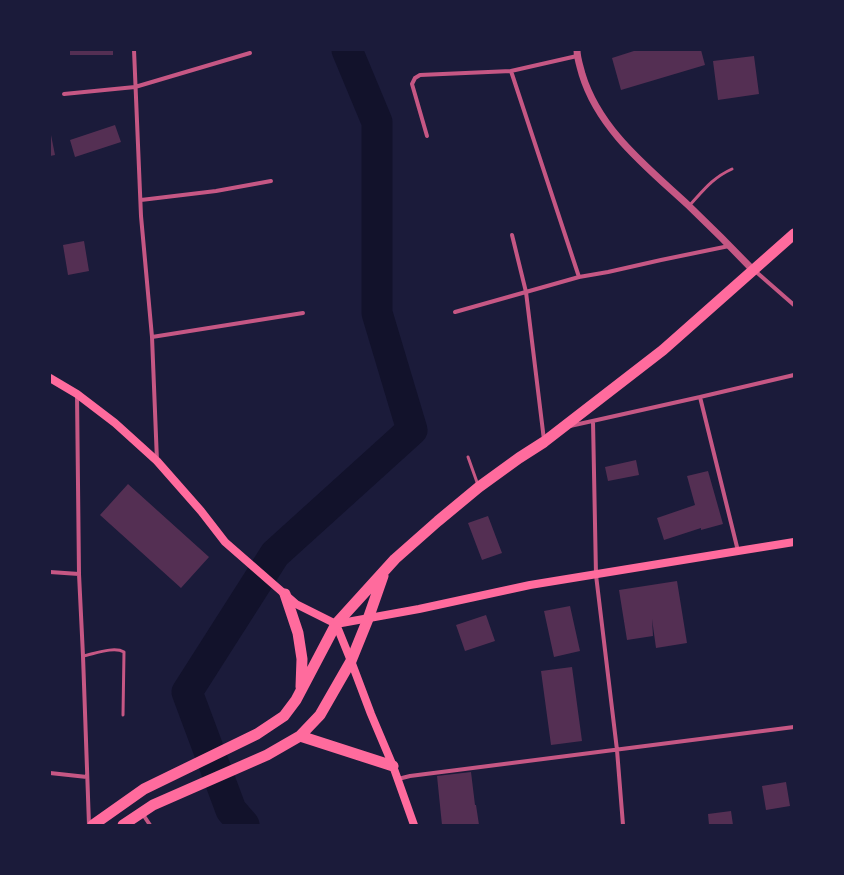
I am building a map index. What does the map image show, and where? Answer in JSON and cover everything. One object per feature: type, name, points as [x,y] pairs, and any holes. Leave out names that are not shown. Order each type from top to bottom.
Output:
[{"type":"highway","points":[[93,825],[144,789],[257,734],[284,716],[296,700],[336,624],[395,560],[479,487],[544,442],[663,350],[794,234]]},
{"type":"highway","points":[[123,825],[153,805],[267,755],[300,736],[320,714],[351,661],[368,619],[384,571]]},
{"type":"highway","points":[[285,594],[298,633],[302,659],[301,690]]},
{"type":"highway","points":[[300,736],[393,766]]},
{"type":"main road","points":[[50,378],[77,394],[115,423],[157,461],[201,511],[225,542],[296,604],[336,624],[368,619],[530,586],[794,542]]},
{"type":"main road","points":[[336,624],[393,766],[414,825]]},
{"type":"street","points":[[134,50],[142,223],[152,337],[157,461]]},
{"type":"street","points":[[64,94],[135,87],[250,53]]},
{"type":"street","points":[[427,136],[412,84],[414,78],[420,75],[511,71],[577,53],[586,86],[599,112],[616,136],[753,270],[794,305]]},
{"type":"street","points":[[511,71],[579,277]]},
{"type":"street","points":[[141,200],[216,191],[271,181]]},
{"type":"street","points":[[512,235],[526,292],[544,442]]},
{"type":"street","points":[[455,312],[579,277],[729,246]]},
{"type":"street","points":[[152,337],[303,313]]},
{"type":"street","points":[[562,428],[794,375]]},
{"type":"street","points":[[77,394],[79,574],[89,825]]},
{"type":"street","points":[[700,397],[738,551]]},
{"type":"street","points":[[593,421],[596,575],[617,750],[623,825]]},
{"type":"street","points":[[50,572],[79,574]]},
{"type":"street","points":[[398,779],[410,776],[794,727]]},
{"type":"street","points":[[50,773],[87,777]]},
{"type":"street","points":[[142,813],[150,825]]},
{"type":"lane","points":[[688,206],[710,183],[732,169]]},
{"type":"lane","points":[[468,457],[479,487]]},
{"type":"lane","points":[[83,656],[114,649],[124,652],[123,715]]},
{"type":"building","points":[[70,50],[113,50],[113,55],[70,55]]},
{"type":"building","points":[[637,50],[701,50],[705,65],[621,90],[612,58]]},
{"type":"building","points":[[754,56],[759,94],[718,100],[713,61]]},
{"type":"building","points":[[115,125],[121,142],[75,157],[70,140]]},
{"type":"building","points":[[50,135],[55,155],[50,156]]},
{"type":"building","points":[[84,241],[89,271],[68,275],[63,245]]},
{"type":"building","points":[[636,460],[639,475],[608,481],[605,467]]},
{"type":"building","points":[[708,471],[723,524],[701,530],[701,528],[664,540],[657,518],[695,505],[687,476]]},
{"type":"building","points":[[128,484],[209,557],[181,588],[100,515]]},
{"type":"building","points":[[488,516],[502,553],[482,560],[468,523]]},
{"type":"building","points":[[677,581],[687,643],[656,648],[652,619],[653,636],[627,640],[619,590]]},
{"type":"building","points":[[570,606],[580,651],[554,657],[544,611]]},
{"type":"building","points":[[486,615],[495,641],[465,651],[456,625]]},
{"type":"building","points":[[572,667],[582,741],[551,745],[541,671]]},
{"type":"building","points":[[471,772],[479,825],[442,825],[437,776]]},
{"type":"building","points":[[786,782],[790,806],[766,810],[762,786]]},
{"type":"building","points":[[731,811],[733,825],[709,825],[708,814]]},
{"type":"waterway","points":[[244,825],[231,810],[187,692],[275,554],[412,430],[377,313],[377,122],[347,50]]}]
